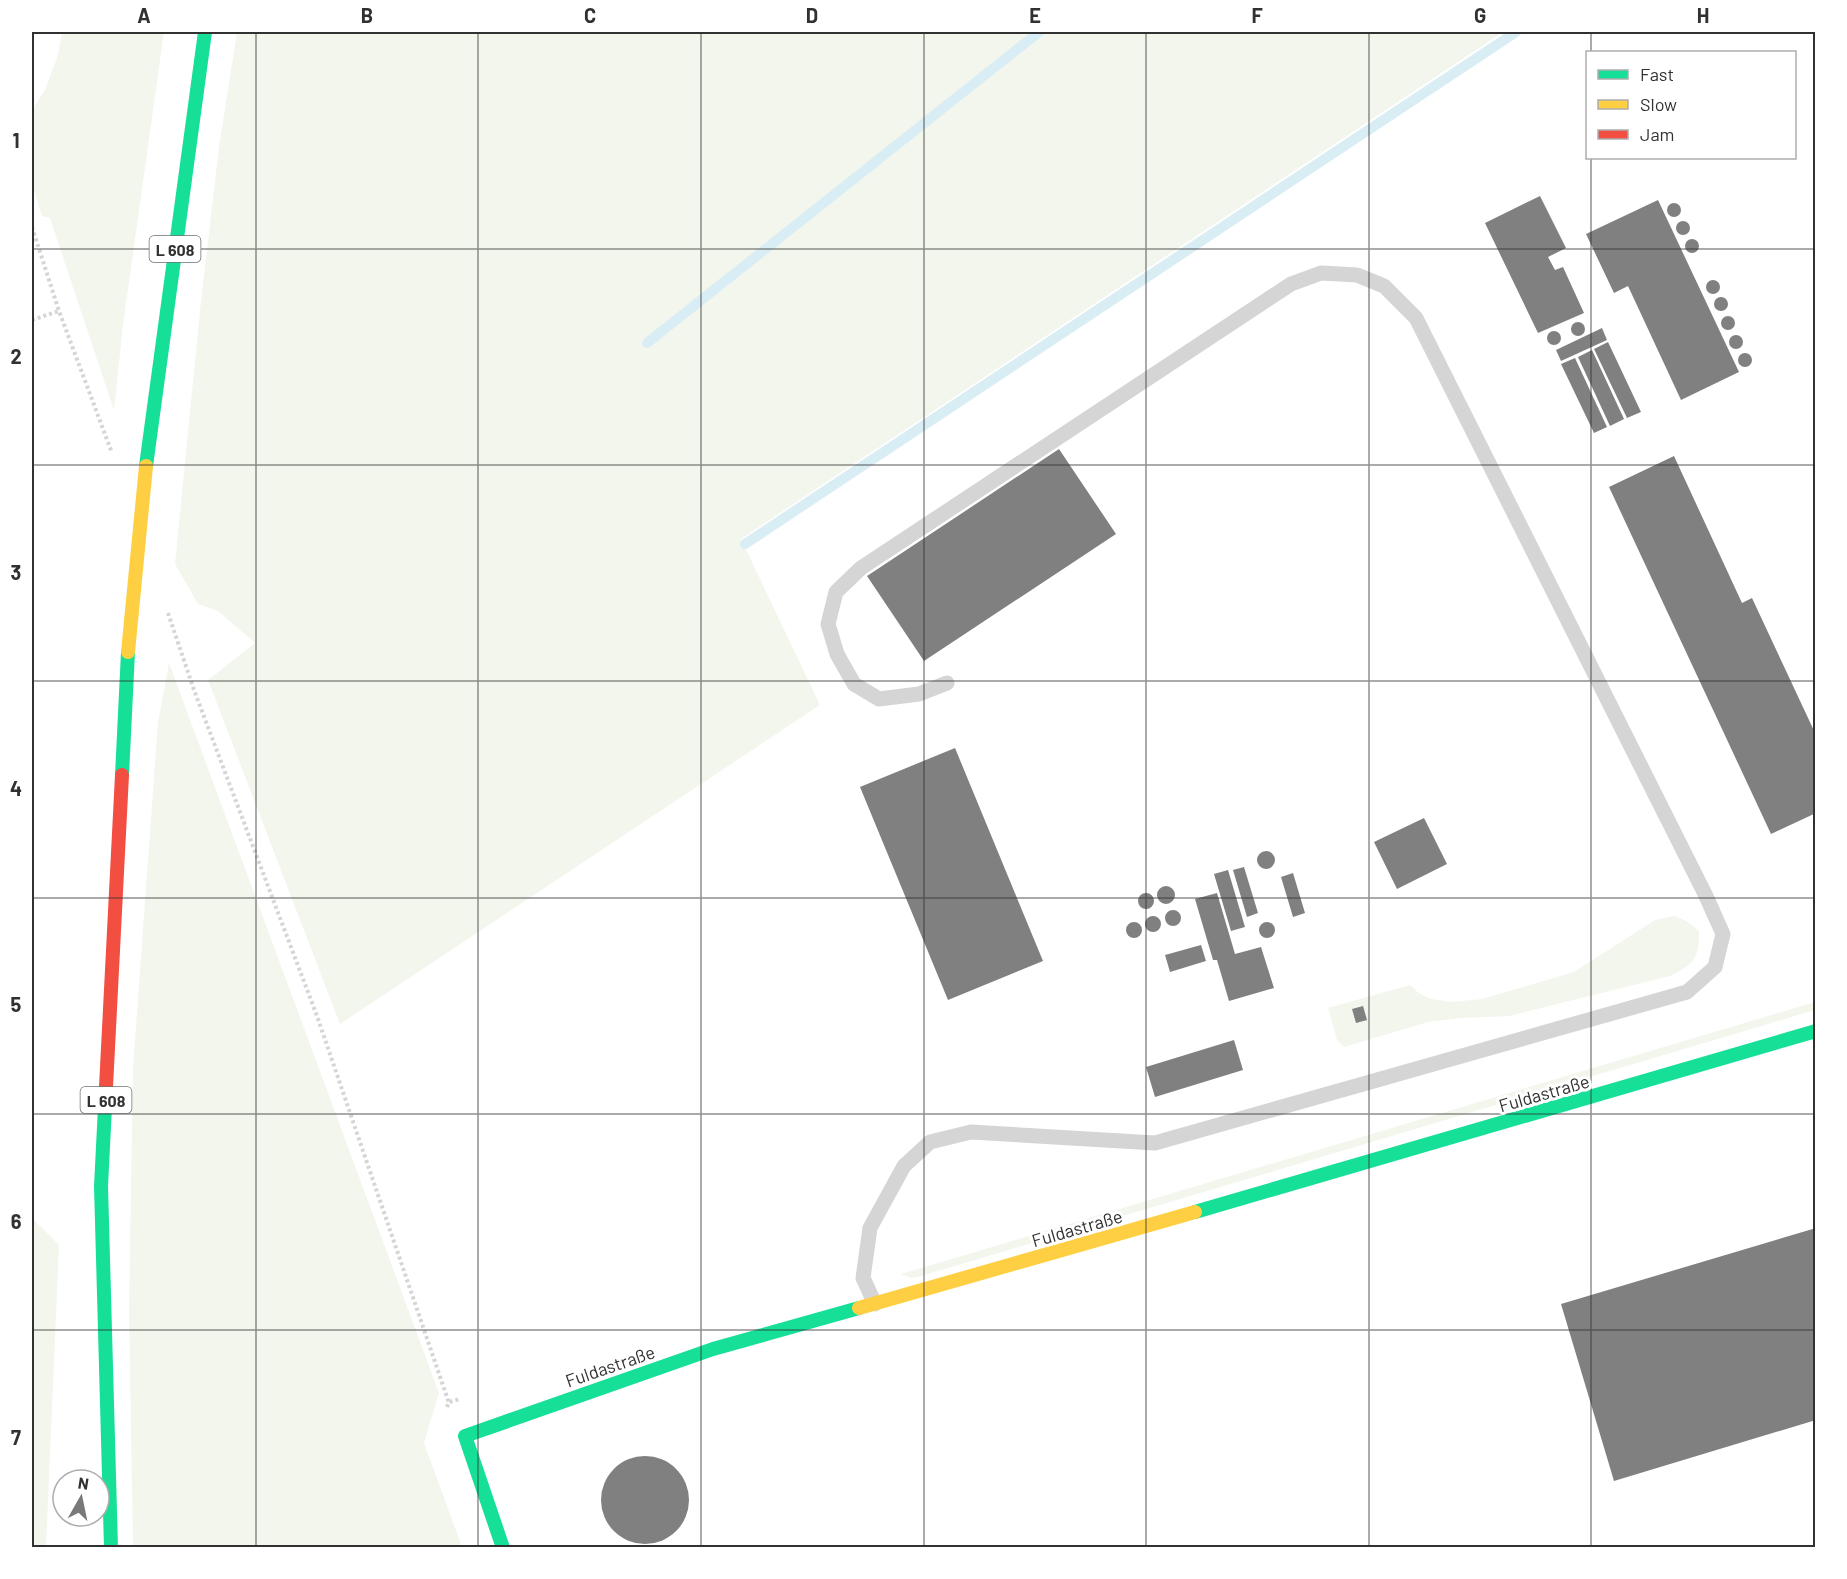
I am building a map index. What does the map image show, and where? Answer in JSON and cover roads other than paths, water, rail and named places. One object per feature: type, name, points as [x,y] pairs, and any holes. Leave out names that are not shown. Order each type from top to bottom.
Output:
[{"type":"street","name":"L 608","points":[[111,1548],[101,1186],[128,652],[146,466],[205,32]]},
{"type":"street","name":"Fuldastraße","points":[[503,1548],[465,1436],[713,1349],[1560,1107],[1815,1031]]},
{"type":"lane","points":[[875,1304],[863,1278],[870,1228],[904,1166],[930,1142],[971,1132],[1155,1143],[1687,992],[1715,967],[1723,934],[1416,318],[1384,286],[1357,274],[1321,273],[1291,284],[861,568],[836,592],[828,624],[837,654],[854,684],[879,699],[919,694],[947,683]]},
{"type":"waterway","points":[[647,343],[1039,32]]},
{"type":"waterway","points":[[745,544],[1516,32]]}]
